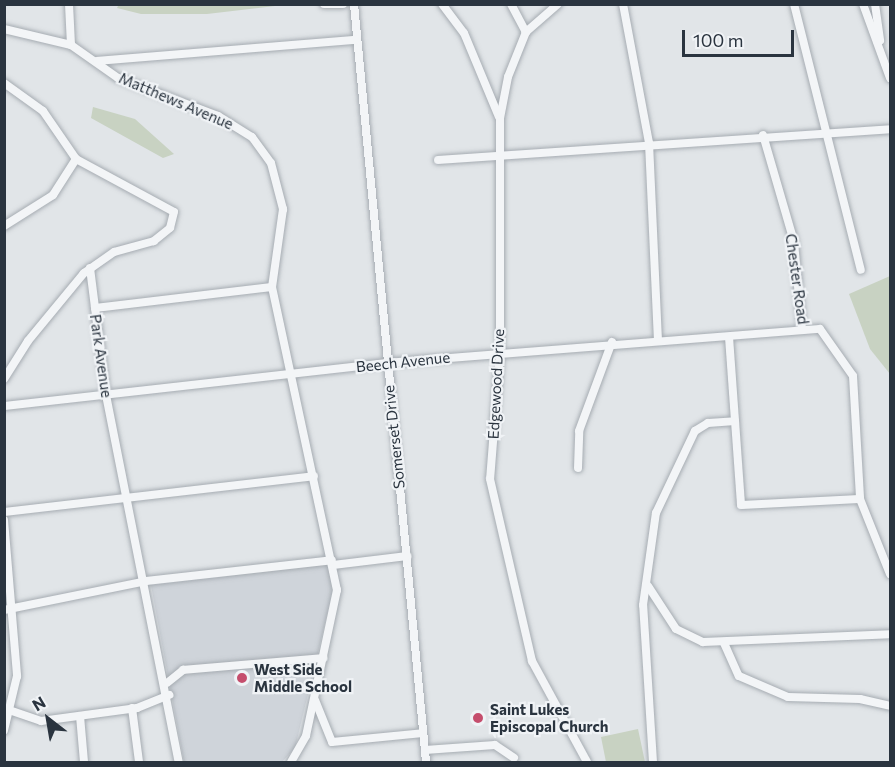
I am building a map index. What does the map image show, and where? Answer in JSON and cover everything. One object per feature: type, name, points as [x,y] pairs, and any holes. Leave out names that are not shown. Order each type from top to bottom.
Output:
[{"type":"street","points":[[69,4],[71,45]]},
{"type":"street","points":[[324,4],[343,4]]},
{"type":"street","name":"Somerset Drive","points":[[354,4],[355,40],[426,762]]},
{"type":"street","points":[[441,4],[464,33],[500,118]]},
{"type":"street","points":[[511,4],[526,32]]},
{"type":"street","name":"Edgewood Drive","points":[[558,4],[526,32],[508,77],[500,118],[500,353],[493,498],[532,662],[587,762]]},
{"type":"street","points":[[623,4],[649,143],[658,339]]},
{"type":"street","points":[[794,4],[861,270]]},
{"type":"street","points":[[862,4],[880,43],[891,78]]},
{"type":"street","points":[[875,4],[880,43]]},
{"type":"street","name":"Matthews Avenue","points":[[4,29],[71,45],[97,61],[118,78],[238,127],[265,150],[283,209],[272,288],[294,374],[333,562],[336,608],[306,736],[291,762]]},
{"type":"street","points":[[97,61],[355,40]]},
{"type":"street","points":[[4,83],[43,111],[76,159],[174,212],[170,228],[154,241],[114,252],[90,268],[28,341],[4,379]]},
{"type":"street","points":[[438,160],[763,135],[891,129]]},
{"type":"street","name":"Chester Road","points":[[763,135],[794,242],[802,330],[820,329],[853,376],[860,499],[891,574]]},
{"type":"street","points":[[4,226],[53,195],[76,159]]},
{"type":"street","name":"Park Avenue","points":[[90,268],[106,395],[167,683],[179,762]]},
{"type":"street","points":[[95,308],[272,288]]},
{"type":"street","name":"Beech Avenue","points":[[4,406],[386,363],[612,342],[729,337],[802,330]]},
{"type":"street","points":[[729,337],[741,505],[860,499]]},
{"type":"street","points":[[578,468],[579,431],[612,342]]},
{"type":"street","points":[[653,762],[643,605],[648,586],[656,513],[678,457],[699,427],[735,421]]},
{"type":"street","points":[[4,512],[128,500],[314,476]]},
{"type":"street","points":[[4,520],[9,610],[17,676],[5,725]]},
{"type":"street","points":[[9,610],[146,581],[407,556]]},
{"type":"street","points":[[648,586],[676,629],[703,642],[724,643],[891,634]]},
{"type":"street","points":[[724,643],[739,676],[788,697],[860,699],[891,706]]},
{"type":"street","points":[[167,683],[183,670],[323,658]]},
{"type":"street","points":[[9,710],[35,721],[132,708],[169,695]]},
{"type":"street","points":[[315,700],[332,742],[423,733]]},
{"type":"street","points":[[132,708],[140,762]]},
{"type":"street","points":[[80,716],[84,762]]},
{"type":"street","points":[[425,750],[495,745],[514,758]]},
{"type":"shaded area","name":"West Side Middle School","points":[[330,564],[332,594],[295,748],[282,762],[184,762],[151,585]]},
{"type":"green space","points":[[119,4],[273,4],[275,6],[207,14],[141,14],[117,8]]},
{"type":"green space","points":[[93,107],[135,119],[174,154],[163,158],[91,118]]},
{"type":"green space","points":[[890,276],[890,374],[870,349],[849,294]]},
{"type":"green space","points":[[638,729],[645,762],[606,762],[601,737]]},
{"type":"place","name":"West Side Middle School","points":[[242,678]]},
{"type":"place","name":"Saint Lukes Episcopal Church","points":[[478,718]]}]
